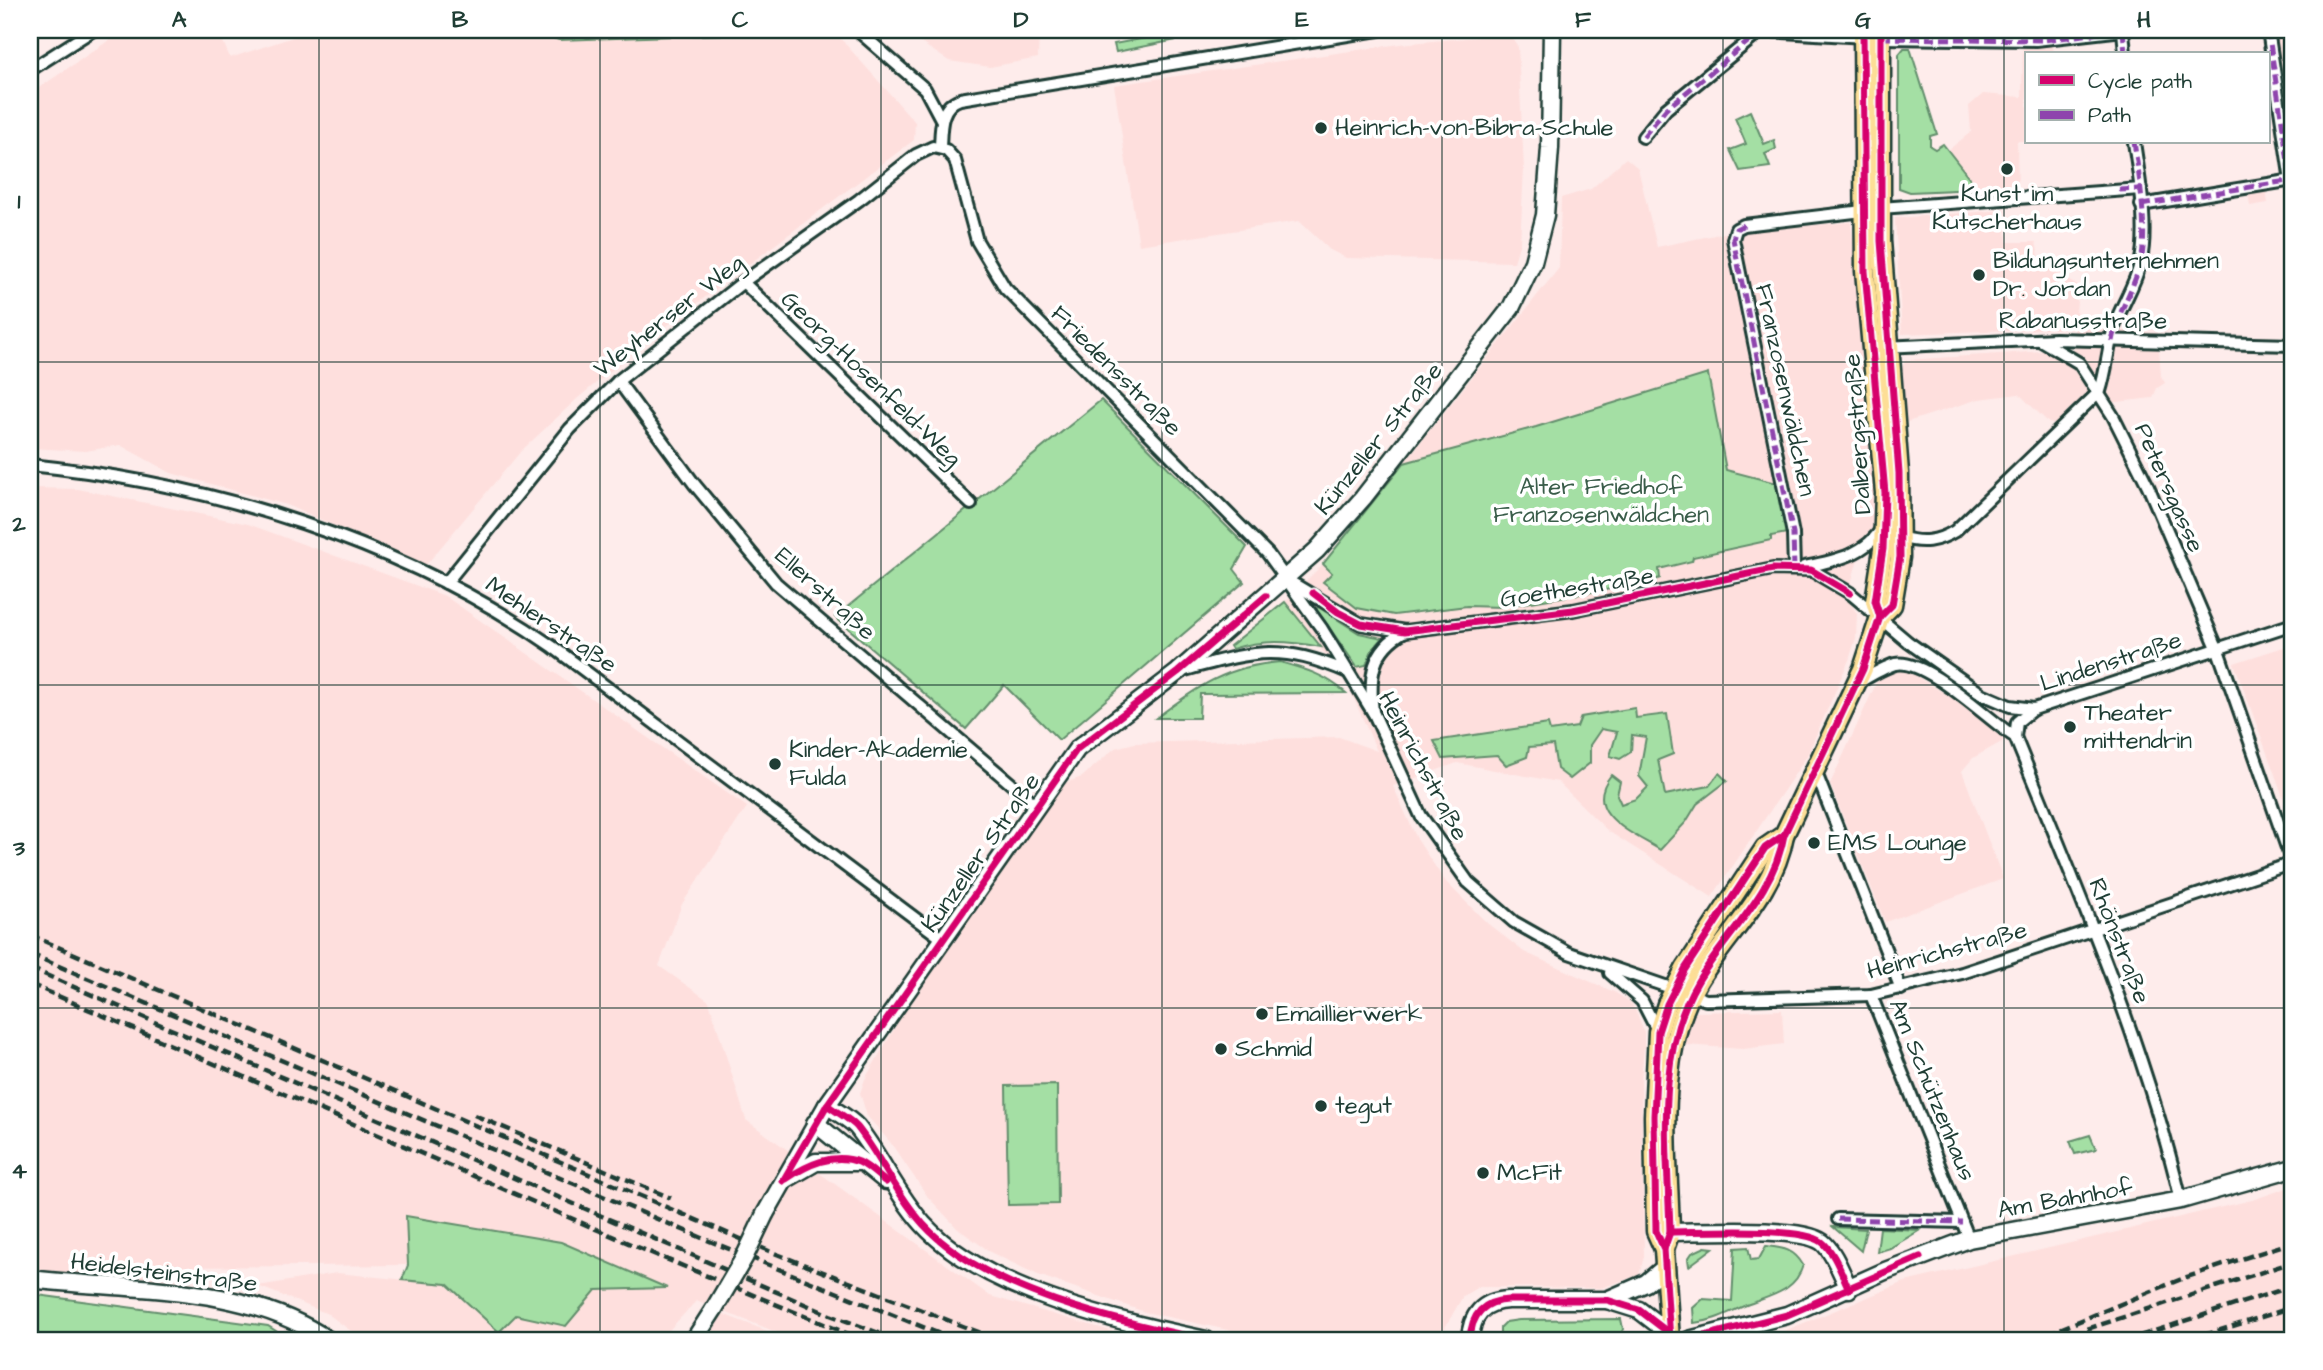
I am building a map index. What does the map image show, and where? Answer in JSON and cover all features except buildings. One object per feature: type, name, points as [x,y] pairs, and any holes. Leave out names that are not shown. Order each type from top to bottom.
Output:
[{"type":"main road","name":"Künzeller Straße","points":[[694,1340],[744,1258],[815,1123],[1077,749],[1178,672],[1317,550],[1363,498],[1480,349],[1522,289],[1539,243],[1547,195],[1552,30]]},
{"type":"main road","name":"Dalbergstraße","points":[[1872,34],[1872,209],[1883,452],[1884,525],[1875,601],[1880,617],[1892,604],[1900,537],[1880,347]]},
{"type":"main road","points":[[1669,1337],[1664,1258],[1656,1231],[1654,1165],[1658,1032],[1765,848],[1784,835],[1816,773],[1856,684],[1880,617]]},
{"type":"main road","points":[[1607,1300],[1646,1283],[1664,1258],[1670,1232],[1670,1065],[1682,992]]},
{"type":"main road","points":[[827,1105],[856,1127],[893,1187],[938,1239],[993,1275],[1094,1311],[1206,1340]]},
{"type":"main road","points":[[815,1123],[859,1162],[893,1187]]},
{"type":"main road","points":[[783,1181],[816,1162],[859,1162]]},
{"type":"main road","name":"Am Bahnhof","points":[[1691,1340],[1787,1315],[1885,1271],[1969,1239],[2181,1200],[2293,1168]]},
{"type":"main road","points":[[1670,1232],[1790,1233],[1812,1237],[1828,1249],[1849,1289]]},
{"type":"main road","name":"Heidelsteinstraße","points":[[30,1279],[236,1301],[291,1319],[328,1340]]},
{"type":"main road","points":[[1470,1340],[1475,1316],[1494,1301],[1607,1300],[1639,1310],[1669,1337]]},
{"type":"street","points":[[30,70],[93,30]]},
{"type":"street","points":[[857,30],[925,89],[942,119]]},
{"type":"street","points":[[940,148],[942,119],[954,101],[983,93],[1304,35],[1378,30]]},
{"type":"street","points":[[1643,137],[1666,109],[1757,30],[2045,35],[2123,30],[2124,52]]},
{"type":"street","points":[[2141,205],[2292,181],[2268,30]]},
{"type":"street","points":[[1900,537],[1912,541],[1939,541],[1955,531],[2100,391],[2115,326],[2140,265],[2141,189],[2134,144]]},
{"type":"street","name":"Friedensstraße","points":[[940,148],[951,154],[957,166],[978,240],[1005,288],[1268,554],[1286,579]]},
{"type":"street","name":"Weyherser Weg","points":[[446,583],[570,429],[618,381],[743,282],[859,200],[916,155],[926,149],[940,148]]},
{"type":"street","points":[[1872,209],[2141,189]]},
{"type":"street","name":"Franzosenwäldchen","points":[[1794,569],[1793,534],[1733,239],[1737,229],[1744,225],[1872,209]]},
{"type":"street","name":"Georg-Hosenfeld-Weg","points":[[743,282],[971,505]]},
{"type":"street","name":"Rabanusstraße","points":[[1880,347],[2040,340],[2293,345]]},
{"type":"street","name":"Petersgasse","points":[[2040,340],[2072,356],[2100,391],[2148,486],[2218,650],[2293,864]]},
{"type":"street","name":"Ellerstraße","points":[[618,381],[695,485],[776,583],[1037,806]]},
{"type":"street","name":"Mehlerstraße","points":[[30,465],[97,475],[245,507],[326,534],[446,583],[485,603],[553,647],[944,940]]},
{"type":"street","name":"Goethestraße","points":[[1794,569],[1857,552],[1870,543],[1884,525]]},
{"type":"street","name":"Goethestraße","points":[[1286,579],[1360,624],[1405,631],[1573,610],[1773,569],[1818,573],[1850,593],[1880,617]]},
{"type":"street","name":"Heinrichstraße","points":[[1286,579],[1374,715],[1421,816],[1468,883],[1497,911],[1528,931],[1602,967],[1682,992],[1721,1002],[1871,995],[1901,989],[1962,973],[2293,864]]},
{"type":"street","name":"Lindenstraße","points":[[1880,617],[1982,694],[2010,706],[2034,709],[2293,624]]},
{"type":"street","points":[[1374,715],[1371,691],[1374,663],[1384,647],[1405,631]]},
{"type":"street","name":"Heinrichstraße","points":[[1178,672],[1242,654],[1275,651],[1304,655],[1349,673]]},
{"type":"street","points":[[1856,684],[1896,664],[1911,665],[2015,737],[2017,722],[2034,709]]},
{"type":"street","name":"Rhönstraße","points":[[2015,737],[2094,930],[2156,1102],[2181,1200]]},
{"type":"street","name":"Am Schützenhaus","points":[[1816,773],[1901,989]]},
{"type":"street","name":"Heinrichstraße","points":[[1602,967],[1642,1001],[1658,1032]]},
{"type":"street","name":"Am Schützenhaus","points":[[1871,995],[1969,1239]]},
{"type":"street","points":[[1838,1219],[1962,1222]]},
{"type":"shaded area","points":[[124,30],[218,30],[230,58],[314,30],[833,30],[915,122],[914,140],[647,341],[578,398],[521,451],[426,565],[287,505],[171,473],[120,445],[86,451],[30,448],[30,94]]},
{"type":"shaded area","points":[[901,30],[1039,30],[1038,58],[990,67],[949,61]]},
{"type":"shaded area","points":[[2006,30],[2076,30],[2051,34],[2054,52],[2025,52],[2025,141],[2017,141],[2018,190],[1988,194],[1978,189],[1947,151],[1971,132],[1969,106],[1983,94],[2022,97],[2023,38],[2004,38]]},
{"type":"shaded area","points":[[2270,30],[2293,30],[2293,163]]},
{"type":"shaded area","name":"Heinrich-von-Bibra-Schule","points":[[1510,34],[1518,47],[1524,170],[1520,242],[1514,262],[1346,258],[1330,250],[1299,221],[1139,245],[1114,85],[1400,44]]},
{"type":"shaded area","points":[[1626,158],[1638,168],[1657,247],[1724,233],[1851,222],[1879,497],[1873,527],[1863,542],[1847,597],[1857,614],[1856,638],[1849,660],[1807,756],[1712,897],[1608,831],[1558,782],[1457,763],[1393,786],[1417,839],[1430,859],[1446,882],[1487,923],[1524,952],[1616,993],[1631,1003],[1637,1013],[1644,1032],[1641,1080],[1644,1257],[1639,1275],[1601,1288],[1478,1287],[1463,1296],[1443,1331],[1431,1340],[1274,1340],[1145,1312],[1038,1275],[992,1253],[958,1229],[928,1197],[890,1142],[867,1116],[860,1093],[865,1079],[902,1016],[1065,783],[1082,777],[1115,748],[1135,743],[1339,737],[1377,751],[1347,683],[1285,602],[1323,564],[1383,615],[1394,615],[1467,606],[1501,607],[1647,583],[1659,569],[1692,561],[1692,557],[1770,540],[1771,537],[1787,532],[1776,483],[1536,427],[1404,463],[1559,268],[1561,198],[1591,189]]},
{"type":"shaded area","points":[[2266,190],[2268,203],[2250,206],[2248,193]]},
{"type":"shaded area","points":[[2005,210],[2007,242],[2036,242],[2041,265],[2078,286],[2075,328],[2158,333],[2161,376],[2165,383],[2157,388],[2153,398],[2072,407],[2055,425],[2049,423],[2019,394],[1979,399],[1901,424],[1899,372],[1906,360],[2075,349],[2074,328],[1902,334],[1895,218]]},
{"type":"shaded area","points":[[30,488],[78,489],[248,524],[445,596],[747,807],[682,904],[659,966],[709,1001],[746,1120],[990,1296],[1142,1340],[797,1340],[696,1301],[660,1340],[363,1340],[328,1314],[258,1286],[337,1273],[447,1284],[499,1331],[516,1315],[566,1326],[596,1290],[665,1288],[561,1242],[406,1216],[408,1265],[173,1267],[169,1278],[56,1273],[30,1268]]},
{"type":"shaded area","points":[[2293,644],[2293,824],[2234,663]]},
{"type":"shaded area","points":[[1895,669],[1906,670],[1969,708],[2007,739],[1973,758],[1962,771],[2003,879],[1885,922],[1830,784],[1880,675]]},
{"type":"shaded area","points":[[1782,1010],[1784,1044],[1743,1049],[1685,1045],[1694,1012]]},
{"type":"shaded area","points":[[2293,1186],[2293,1340],[1762,1340],[1905,1282],[2252,1200]]},
{"type":"shaded area","points":[[717,1312],[791,1340],[694,1340]]},
{"type":"green space","points":[[529,30],[763,30],[759,33],[559,40]]},
{"type":"green space","points":[[1188,30],[1221,31],[1116,52],[1114,44]]},
{"type":"green space","points":[[1904,48],[1910,48],[1937,134],[1930,136],[1930,146],[1935,149],[1943,144],[1978,189],[1910,192],[1899,188],[1899,54]]},
{"type":"green space","points":[[1750,111],[1764,144],[1774,140],[1776,149],[1765,154],[1770,167],[1740,171],[1730,150],[1746,144],[1735,118]]},
{"type":"green space","name":"Alter Friedhof Franzosenwäldchen","points":[[1708,374],[1726,470],[1776,483],[1787,533],[1771,536],[1771,540],[1693,557],[1692,561],[1659,569],[1660,578],[1647,583],[1501,607],[1467,606],[1394,615],[1357,608],[1323,582],[1332,573],[1323,564],[1404,463],[1536,427]]},
{"type":"green space","points":[[1101,400],[1247,547],[1234,569],[1244,582],[1059,740],[1004,685],[966,729],[835,617]]},
{"type":"green space","points":[[1285,602],[1321,647],[1276,642],[1232,649],[1230,646]]},
{"type":"green space","points":[[1318,607],[1359,633],[1383,638],[1372,650],[1366,665],[1357,667],[1316,609]]},
{"type":"green space","points":[[1280,662],[1323,677],[1346,693],[1200,694],[1199,718],[1156,718],[1199,688],[1228,673]]},
{"type":"green space","points":[[1635,708],[1636,718],[1667,714],[1673,754],[1658,760],[1665,795],[1709,786],[1719,773],[1727,781],[1697,804],[1686,822],[1660,850],[1614,820],[1606,811],[1602,800],[1603,788],[1611,775],[1620,782],[1617,795],[1621,804],[1636,799],[1648,787],[1639,776],[1646,737],[1632,735],[1631,752],[1620,759],[1610,756],[1617,732],[1601,729],[1590,745],[1590,763],[1570,779],[1557,769],[1553,745],[1529,747],[1527,757],[1506,765],[1497,755],[1443,759],[1434,741],[1548,724],[1550,731],[1577,727],[1581,717]]},
{"type":"green space","points":[[1057,1085],[1058,1204],[1008,1205],[1006,1086]]},
{"type":"green space","points":[[2090,1135],[2096,1149],[2075,1154],[2070,1141]]},
{"type":"green space","points":[[406,1216],[561,1242],[667,1288],[596,1290],[566,1326],[516,1315],[499,1332],[447,1284],[402,1280],[408,1265]]},
{"type":"green space","points":[[1833,1227],[1866,1229],[1861,1251]]},
{"type":"green space","points":[[1880,1228],[1920,1230],[1890,1248],[1877,1252]]},
{"type":"green space","points":[[1766,1246],[1787,1250],[1800,1260],[1803,1265],[1795,1280],[1776,1294],[1717,1318],[1694,1323],[1693,1308],[1703,1299],[1732,1301],[1735,1248],[1748,1247],[1751,1260],[1759,1259]]},
{"type":"green space","points":[[1705,1247],[1713,1248],[1689,1266],[1688,1259],[1692,1253]]},
{"type":"green space","points":[[30,1294],[268,1326],[290,1340],[30,1340]]},
{"type":"green space","points":[[1621,1319],[1623,1329],[1619,1339],[1507,1340],[1500,1335],[1500,1328],[1506,1322],[1519,1320]]},
{"type":"railway","points":[[30,935],[769,1251],[999,1340]]},
{"type":"railway","points":[[30,954],[707,1240],[955,1340]]},
{"type":"railway","points":[[30,968],[830,1315],[898,1340]]},
{"type":"railway","points":[[30,984],[656,1255],[863,1340]]},
{"type":"railway","points":[[474,1115],[671,1198]]},
{"type":"railway","points":[[2033,1340],[2184,1278],[2293,1242]]},
{"type":"railway","points":[[2087,1329],[2293,1262]]},
{"type":"railway","points":[[2127,1340],[2293,1286]]},
{"type":"railway","points":[[2189,1340],[2293,1307]]},
{"type":"railway","points":[[2265,1340],[2293,1331]]},
{"type":"marked path","points":[[2123,30],[2125,52]]},
{"type":"marked path","points":[[1881,38],[2045,40],[2123,30]]},
{"type":"marked path","points":[[2268,30],[2291,181]]},
{"type":"marked path","points":[[1643,137],[1666,109],[1761,31]]},
{"type":"marked path","points":[[2112,341],[2143,252],[2142,204],[2134,144]]},
{"type":"marked path","points":[[2141,205],[2293,180]]},
{"type":"marked path","points":[[2119,190],[2141,189]]},
{"type":"marked path","points":[[1744,225],[1736,229],[1733,239],[1793,534],[1794,569]]},
{"type":"marked path","points":[[1838,1219],[1962,1222]]},
{"type":"cycle path","points":[[1863,30],[1865,271],[1885,493],[1883,549],[1875,601],[1880,617]]},
{"type":"cycle path","points":[[1664,1249],[1670,1232],[1666,1136],[1669,1071],[1684,1009],[1698,981],[1771,875],[1784,835],[1863,669],[1880,617],[1892,605],[1900,557],[1899,473],[1881,241],[1881,30]]},
{"type":"cycle path","points":[[1313,593],[1338,612],[1361,624],[1405,631],[1573,610],[1773,569],[1811,570],[1850,593]]},
{"type":"cycle path","points":[[783,1181],[827,1105],[1077,749],[1178,672],[1266,596]]},
{"type":"cycle path","points":[[1670,1340],[1664,1249],[1656,1231],[1654,1116],[1658,1032],[1667,1004],[1685,969],[1765,848],[1784,835]]},
{"type":"cycle path","points":[[827,1105],[857,1127],[923,1224],[949,1248],[981,1268],[1017,1286],[1094,1313],[1206,1340]]},
{"type":"cycle path","points":[[786,1179],[811,1165],[840,1158],[859,1162],[886,1182]]},
{"type":"cycle path","points":[[1670,1232],[1773,1232],[1811,1237],[1822,1242],[1830,1251],[1849,1289]]},
{"type":"cycle path","points":[[1689,1340],[1787,1315],[1920,1257]]},
{"type":"cycle path","points":[[1470,1340],[1473,1323],[1480,1311],[1492,1303],[1508,1300],[1607,1300],[1639,1310],[1669,1333]]},
{"type":"place","name":"Heinrich-von-Bibra-Schule","points":[[1321,128]]},
{"type":"place","name":"Kunst im Kutscherhaus","points":[[2007,169]]},
{"type":"place","name":"Bildungsunternehmen Dr. Jordan","points":[[1979,275]]},
{"type":"place","name":"Theater mittendrin","points":[[2070,727]]},
{"type":"place","name":"Kinder-Akademie Fulda","points":[[775,764]]},
{"type":"place","name":"EMS Lounge","points":[[1814,843]]},
{"type":"place","name":"Emaillierwerk","points":[[1262,1014]]},
{"type":"place","name":"Schmid","points":[[1221,1049]]},
{"type":"place","name":"tegut","points":[[1321,1106]]},
{"type":"place","name":"McFit","points":[[1483,1173]]}]
